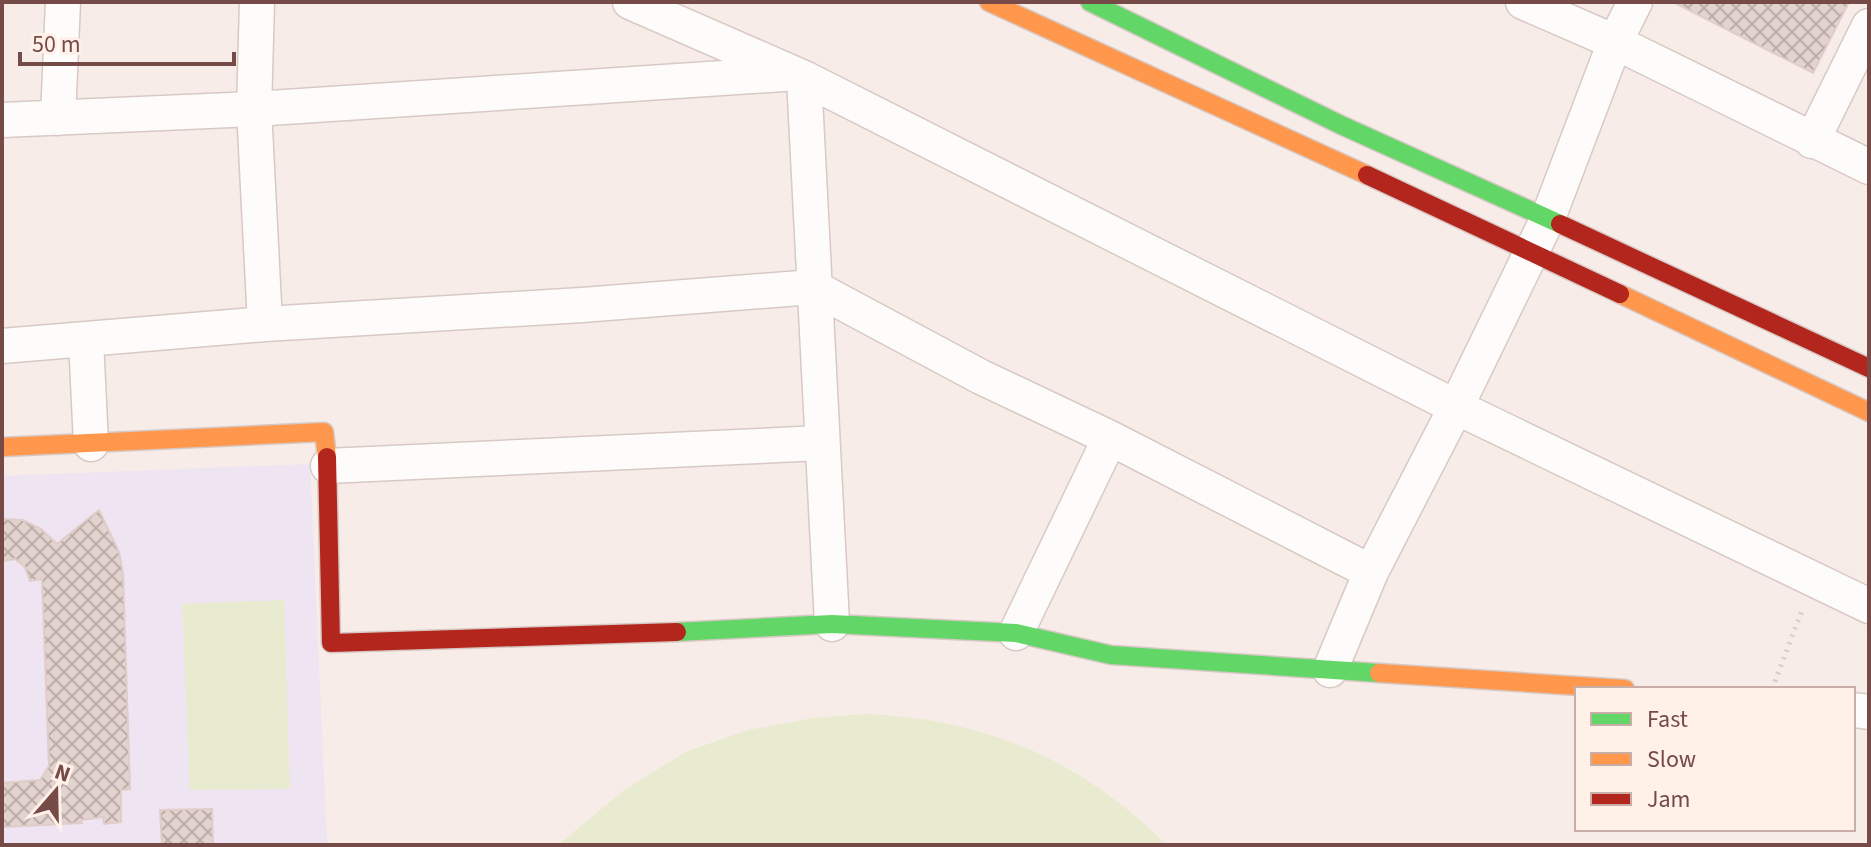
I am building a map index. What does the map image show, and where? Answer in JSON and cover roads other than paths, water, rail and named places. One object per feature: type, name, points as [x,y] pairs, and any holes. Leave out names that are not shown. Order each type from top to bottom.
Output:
[{"type":"street","points":[[58,118],[63,2]]},
{"type":"street","points":[[257,2],[254,109],[265,324]]},
{"type":"street","points":[[630,2],[798,76],[1456,407],[1869,606]]},
{"type":"street","points":[[989,2],[1319,152],[1869,412]]},
{"type":"street","points":[[1523,2],[1615,42],[1869,167]]},
{"type":"street","points":[[1330,670],[1371,572],[1548,218],[1615,42],[1635,2]]},
{"type":"street","points":[[1083,47],[1101,4],[1341,125],[1869,368]]},
{"type":"street","points":[[1812,141],[1869,26]]},
{"type":"street","points":[[2,120],[254,109],[798,76]]},
{"type":"street","points":[[798,76],[832,624]]},
{"type":"street","points":[[2,346],[265,324],[813,287],[981,377],[1110,438],[1371,572]]},
{"type":"street","points":[[86,340],[91,444]]},
{"type":"street","points":[[2,447],[324,432],[328,466],[331,643],[573,637],[832,624],[1016,633],[1111,655],[1594,687]]},
{"type":"street","points":[[1016,633],[1110,438]]},
{"type":"street","points":[[328,466],[821,443]]}]
